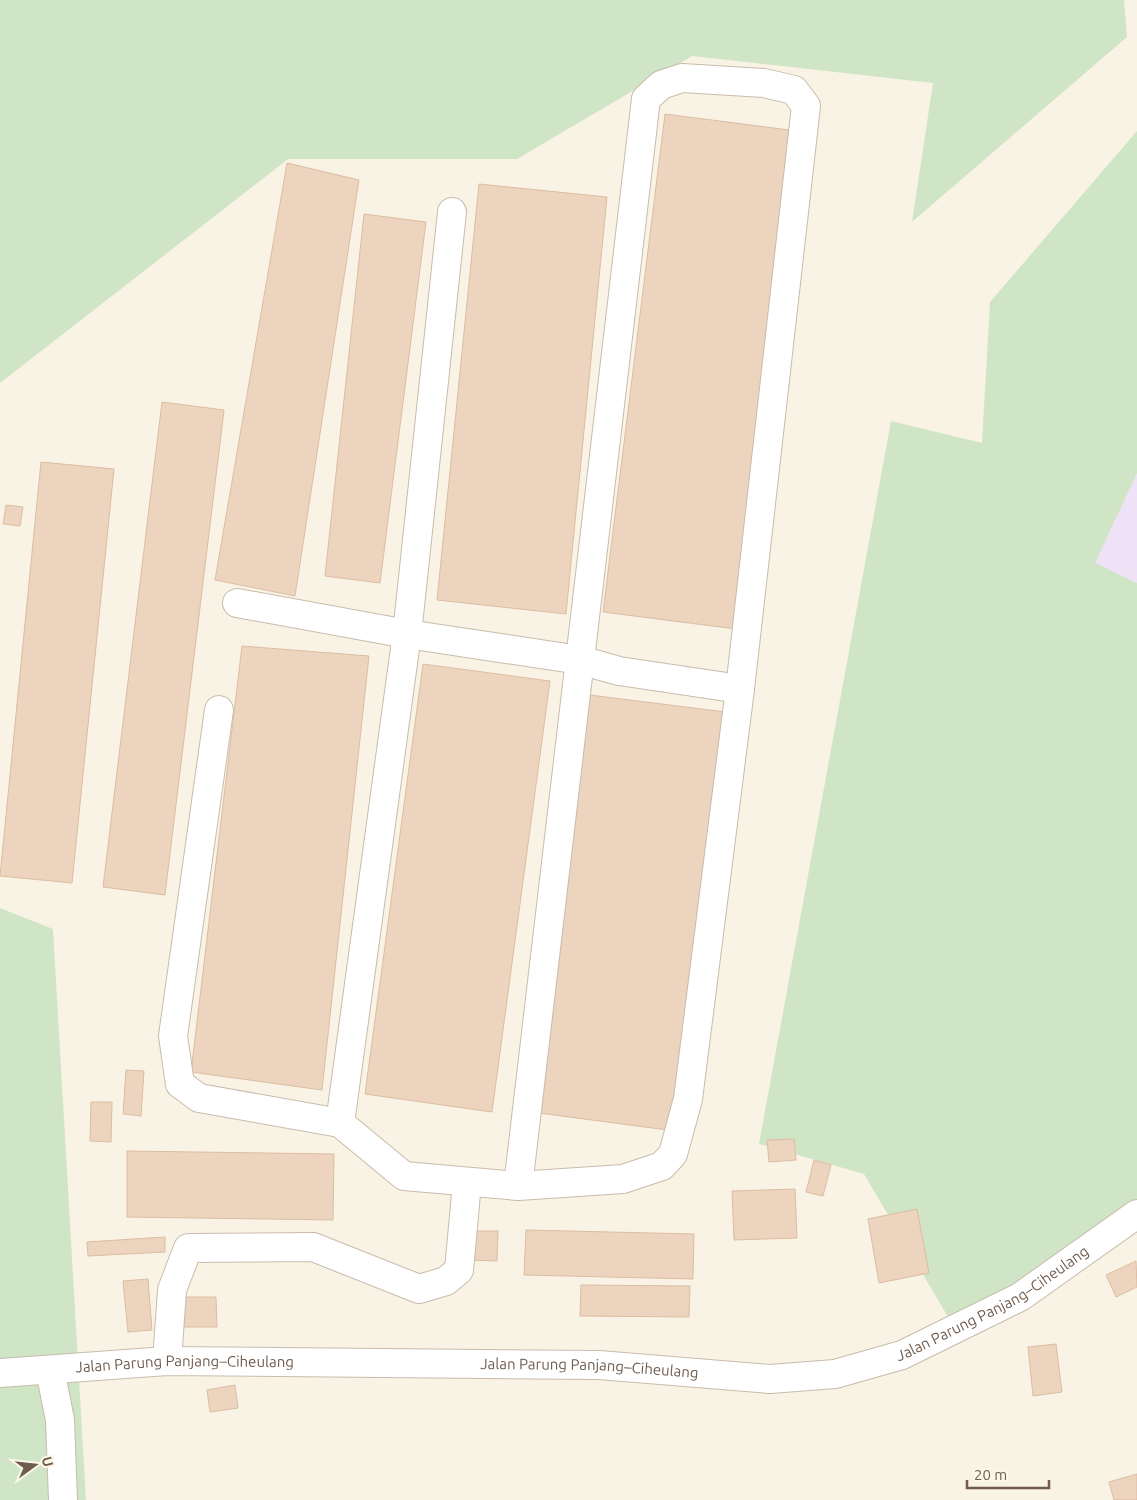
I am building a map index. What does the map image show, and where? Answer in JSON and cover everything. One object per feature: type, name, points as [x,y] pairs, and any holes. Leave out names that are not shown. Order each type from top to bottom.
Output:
[{"type":"street","points":[[219,710],[173,1036],[180,1084],[199,1098],[340,1123],[404,1176],[518,1186],[623,1179],[662,1166],[673,1154],[688,1098],[740,689],[806,106],[794,90],[764,83],[682,78],[661,86],[646,99],[518,1186]]},
{"type":"street","points":[[340,1123],[406,634],[452,212]]},
{"type":"street","points":[[237,603],[406,634],[580,660],[618,671],[740,689]]},
{"type":"street","points":[[167,1361],[172,1290],[188,1248],[313,1247],[419,1289],[446,1281],[459,1270],[467,1183]]},
{"type":"street","name":"Jalan Parung Panjang–Ciheulang","points":[[0,1372],[167,1361],[599,1365],[770,1379],[835,1374],[902,1356],[1020,1297],[1137,1214]]},
{"type":"street","points":[[50,1370],[60,1420],[63,1500]]},
{"type":"shaded area","points":[[1137,473],[1137,583],[1094,563]]},
{"type":"green space","points":[[0,0],[1124,0],[1127,37],[912,222],[933,83],[692,56],[517,159],[288,159],[0,383]]},
{"type":"green space","points":[[1137,131],[1137,473],[1095,563],[1137,583],[1137,1214],[954,1327],[864,1174],[759,1144],[891,421],[982,443],[990,302]]},
{"type":"green space","points":[[0,908],[53,929],[86,1500],[0,1500]]},
{"type":"building","points":[[665,114],[797,131],[736,629],[603,612]]},
{"type":"building","points":[[287,163],[359,180],[295,596],[215,580]]},
{"type":"building","points":[[479,184],[607,197],[566,614],[437,600]]},
{"type":"building","points":[[364,214],[426,222],[380,583],[325,576]]},
{"type":"building","points":[[162,402],[224,410],[165,895],[103,887]]},
{"type":"building","points":[[41,462],[114,469],[72,883],[0,876]]},
{"type":"building","points":[[6,505],[23,507],[20,526],[3,524]]},
{"type":"building","points":[[242,646],[369,656],[322,1090],[191,1072]]},
{"type":"building","points":[[423,664],[550,681],[492,1112],[365,1094]]},
{"type":"building","points":[[590,695],[726,712],[675,1131],[539,1113]]},
{"type":"building","points":[[126,1070],[144,1071],[141,1116],[123,1114]]},
{"type":"building","points":[[91,1102],[112,1102],[111,1142],[90,1141]]},
{"type":"building","points":[[794,1139],[796,1160],[769,1162],[767,1140]]},
{"type":"building","points":[[127,1151],[334,1154],[333,1220],[127,1217]]},
{"type":"building","points":[[814,1160],[831,1165],[823,1196],[806,1192]]},
{"type":"building","points":[[795,1189],[797,1238],[734,1240],[732,1191]]},
{"type":"building","points":[[917,1209],[929,1273],[879,1283],[868,1219]]},
{"type":"building","points":[[526,1230],[694,1234],[693,1279],[524,1275]]},
{"type":"building","points":[[469,1231],[498,1231],[497,1261],[469,1260]]},
{"type":"building","points":[[165,1237],[165,1252],[88,1256],[87,1242]]},
{"type":"building","points":[[1136,1261],[1137,1287],[1116,1297],[1106,1275]]},
{"type":"building","points":[[148,1279],[152,1330],[128,1332],[123,1281]]},
{"type":"building","points":[[581,1285],[690,1286],[689,1317],[580,1316]]},
{"type":"building","points":[[180,1297],[216,1297],[217,1327],[180,1327]]},
{"type":"building","points":[[1056,1344],[1062,1392],[1033,1396],[1028,1347]]},
{"type":"building","points":[[235,1385],[238,1408],[210,1412],[207,1390]]},
{"type":"building","points":[[1137,1474],[1137,1500],[1114,1500],[1109,1482]]}]
